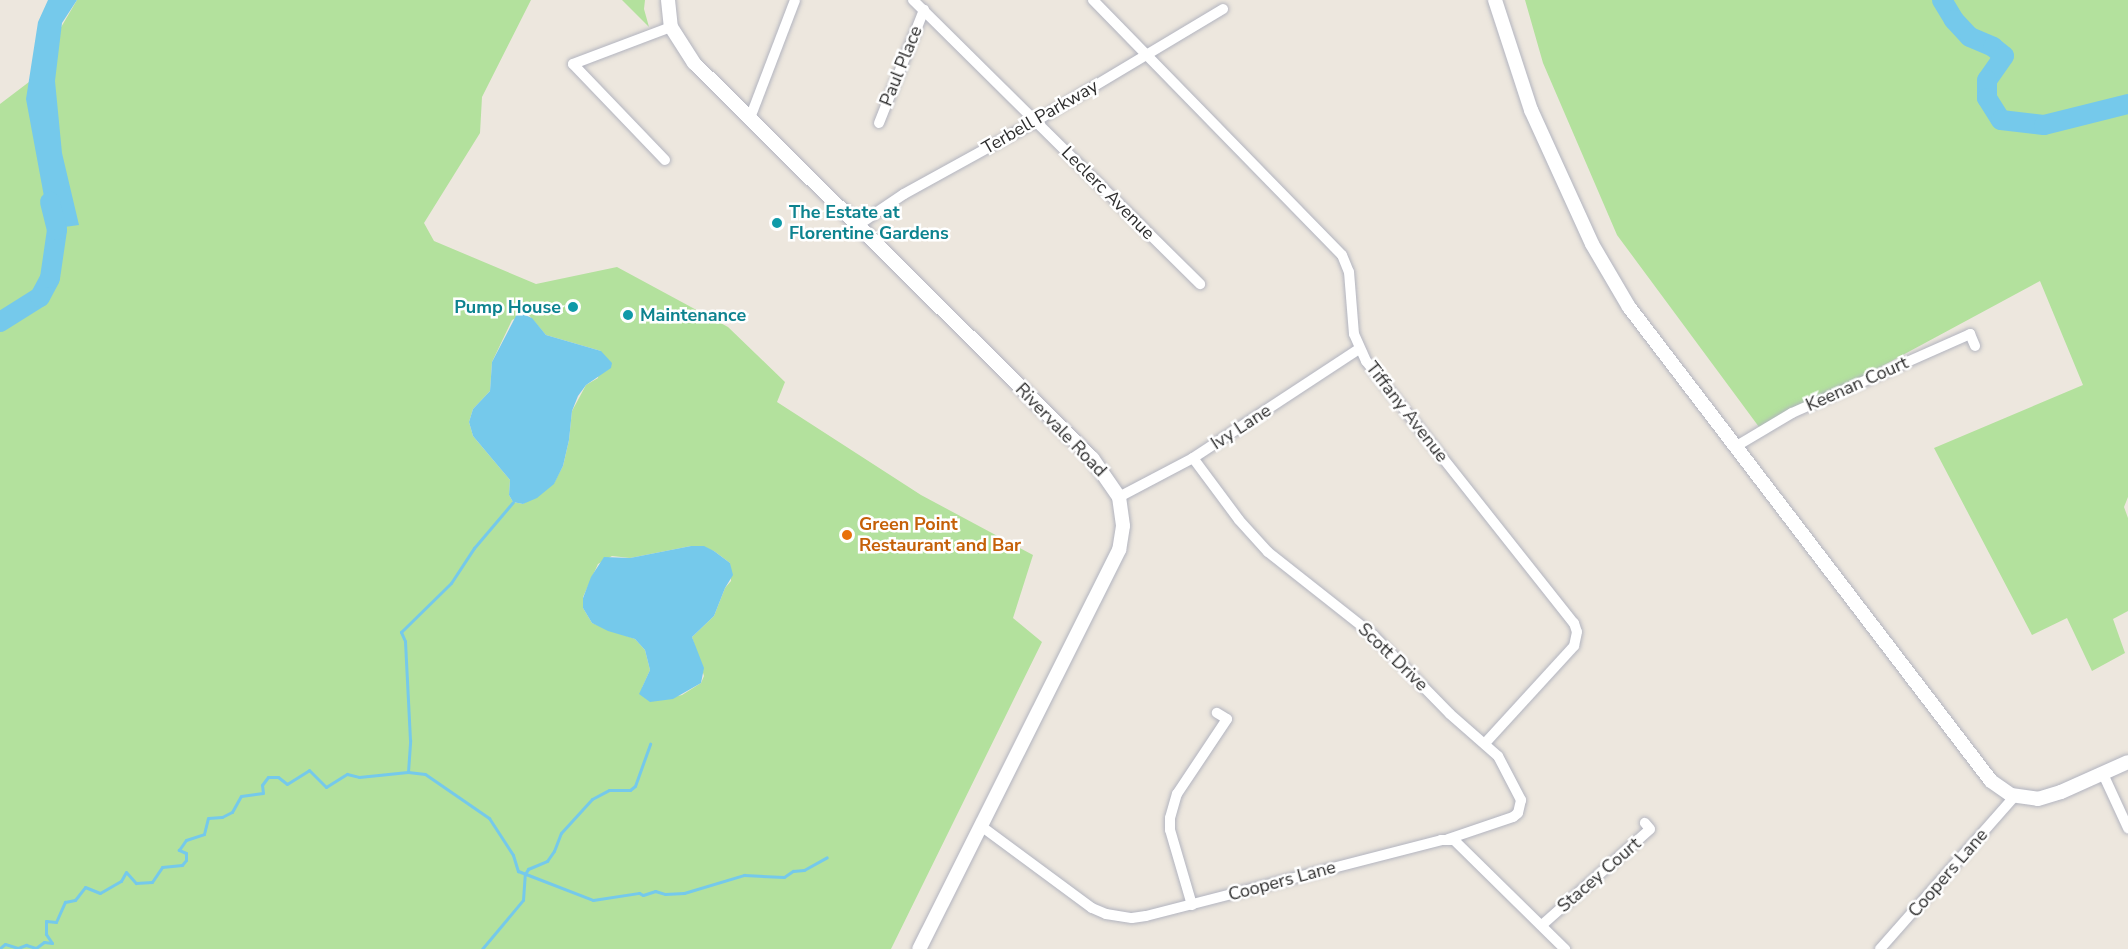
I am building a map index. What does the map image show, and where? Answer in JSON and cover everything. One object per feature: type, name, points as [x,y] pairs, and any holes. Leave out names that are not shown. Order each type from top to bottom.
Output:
[{"type":"street","name":"Rivervale Road","points":[[668,0],[671,27],[694,63],[1092,458],[1119,497],[1123,526],[1119,550],[919,949]]},
{"type":"street","points":[[750,118],[795,0]]},
{"type":"street","name":"Leclerc Avenue","points":[[913,0],[1200,284]]},
{"type":"street","name":"Tiffany Avenue","points":[[1093,0],[1342,255],[1349,272],[1354,334],[1359,349],[1574,623],[1577,632],[1574,646],[1485,742]]},
{"type":"street","points":[[1495,0],[1531,110],[1609,276],[1642,325],[1991,781],[2015,796],[2038,799],[2049,797],[2128,762]]},
{"type":"street","name":"Terbell Parkway","points":[[858,225],[904,195],[1036,121],[1223,9]]},
{"type":"street","name":"Paul Place","points":[[879,123],[924,10]]},
{"type":"street","points":[[665,160],[573,64],[671,27]]},
{"type":"street","name":"Keenan Court","points":[[1735,447],[1792,413],[1970,334],[1975,346]]},
{"type":"street","name":"Ivy Lane","points":[[1119,497],[1193,458],[1359,349]]},
{"type":"street","name":"Scott Drive","points":[[1193,458],[1239,520],[1268,552],[1372,634],[1450,714],[1485,742],[1507,770],[1521,800],[1521,807],[1514,818],[1448,839]]},
{"type":"street","points":[[1192,905],[1170,830],[1170,818],[1177,794],[1227,718],[1218,713]]},
{"type":"street","points":[[2103,774],[2128,828]]},
{"type":"street","name":"Coopers Lane","points":[[1880,949],[2015,796]]},
{"type":"street","name":"Stacey Court","points":[[1542,925],[1650,830],[1645,823]]},
{"type":"street","name":"Coopers Lane","points":[[981,826],[1081,901],[1106,914],[1126,917],[1146,916],[1192,905],[1448,839]]},
{"type":"street","points":[[1448,839],[1461,844],[1565,949]]},
{"type":"green space","points":[[77,0],[531,0],[482,97],[480,133],[424,223],[434,241],[536,284],[617,267],[728,327],[785,382],[777,402],[921,495],[1033,555],[1013,618],[1042,642],[891,949],[0,949],[0,104],[29,82]],"holes":[[[527,313],[546,335],[601,351],[598,378],[586,385],[572,411],[563,466],[554,483],[523,504],[513,502],[509,495],[510,480],[473,436],[469,422],[473,409],[490,391],[492,362],[512,320]],[[691,546],[714,551],[730,563],[731,581],[725,588],[714,616],[692,637],[704,676],[701,683],[682,695],[665,699],[642,688],[650,670],[645,650],[635,639],[592,623],[583,608],[583,597],[598,564],[612,556],[630,558]]]},
{"type":"green space","points":[[622,0],[645,0],[644,9],[649,27]]},
{"type":"green space","points":[[1525,0],[2128,0],[2128,497],[2124,507],[2128,518],[2128,611],[2113,619],[2125,653],[2092,671],[2067,618],[2032,635],[1934,448],[2083,385],[2040,281],[1762,431],[1617,235],[1543,63]]},
{"type":"water","points":[[48,0],[77,0],[62,23],[55,81],[62,153],[79,225],[50,229],[26,99],[38,22]]},
{"type":"water","points":[[518,312],[532,318],[546,335],[601,351],[612,363],[611,368],[586,385],[578,396],[572,411],[563,466],[554,484],[537,498],[523,504],[513,502],[509,495],[510,480],[473,436],[469,422],[473,409],[490,391],[492,362]]},
{"type":"water","points":[[691,546],[704,546],[714,551],[730,563],[733,575],[714,616],[692,637],[704,668],[701,683],[673,699],[650,702],[639,694],[650,670],[645,650],[635,639],[608,631],[592,623],[583,608],[583,598],[591,577],[604,557],[630,558]]},
{"type":"waterway","points":[[1942,0],[1954,20],[1970,37],[1993,47],[2004,56],[1987,80],[1987,98],[2001,120],[2044,125],[2128,104]]},
{"type":"waterway","points":[[0,322],[40,297],[50,278],[57,230],[50,202]]},
{"type":"waterway","points":[[408,772],[410,740],[405,641],[401,632],[451,583],[474,548],[513,502]]},
{"type":"waterway","points":[[482,949],[523,900],[525,874],[528,869],[547,861],[561,833],[592,799],[609,790],[630,790],[635,786],[650,744]]},
{"type":"waterway","points":[[0,948],[5,944],[18,948],[26,945],[36,948],[44,942],[52,943],[46,934],[46,921],[56,922],[65,902],[75,900],[85,887],[100,893],[121,881],[126,872],[136,883],[152,882],[162,867],[182,865],[186,860],[186,853],[179,850],[186,840],[204,834],[208,818],[222,817],[232,812],[241,796],[263,793],[262,785],[268,777],[278,777],[287,784],[309,770],[326,787],[347,774],[359,777],[408,772],[425,774],[489,818],[513,855],[518,871],[593,900],[639,893],[643,895],[655,891],[665,894],[684,893],[744,875],[784,877],[793,871],[804,870],[827,857]]},
{"type":"place","name":"The Estate at Florentine Gardens","points":[[777,223]]},
{"type":"place","name":"Pump House","points":[[573,307]]},
{"type":"place","name":"Maintenance","points":[[628,315]]},
{"type":"place","name":"Green Point Restaurant and Bar","points":[[847,535]]}]
